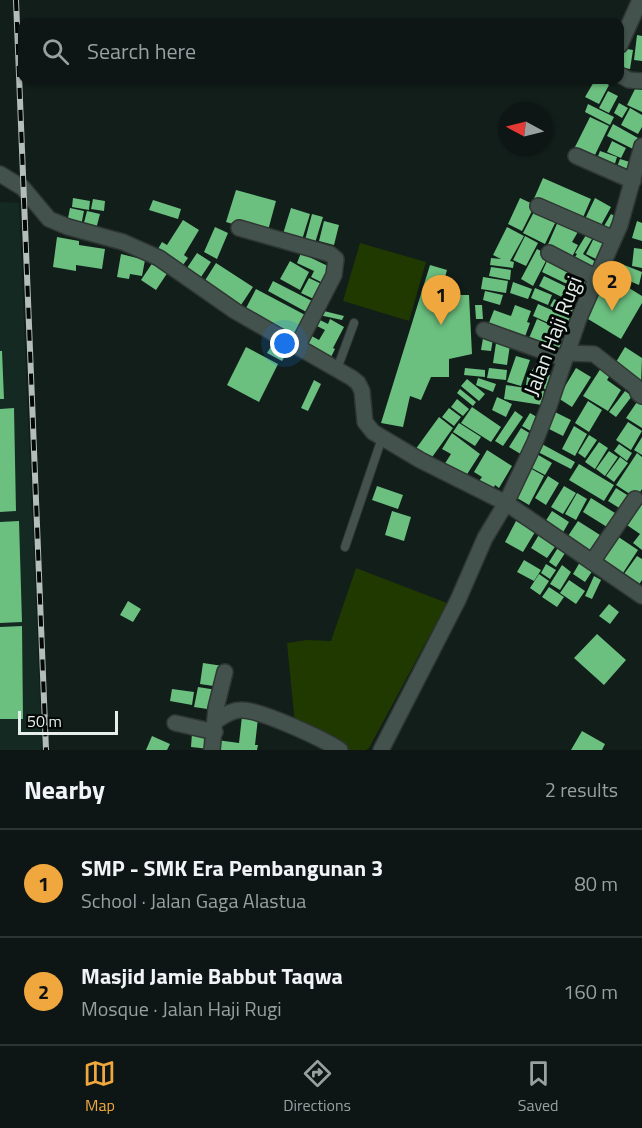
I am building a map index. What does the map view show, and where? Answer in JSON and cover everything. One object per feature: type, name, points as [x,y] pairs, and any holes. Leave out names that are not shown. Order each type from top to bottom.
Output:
[{"type":"street","points":[[624,36],[640,0]]},
{"type":"street","points":[[624,77],[642,81]]},
{"type":"street","name":"Jalan Haji Rugi","points":[[381,750],[458,600],[485,537],[506,503],[549,406],[579,318],[620,225],[642,146]]},
{"type":"street","points":[[576,156],[633,181]]},
{"type":"street","points":[[0,174],[22,188],[49,219],[68,227],[123,242],[159,258],[235,311],[352,378],[360,386],[366,425],[373,432],[420,460],[506,503],[642,596]]},
{"type":"street","points":[[538,206],[614,239]]},
{"type":"street","points":[[239,228],[330,254],[336,259],[334,275],[297,347]]},
{"type":"street","points":[[549,253],[597,278]]},
{"type":"street","points":[[484,330],[566,356],[594,354],[636,387],[642,396]]},
{"type":"street","points":[[592,562],[635,499]]},
{"type":"street","points":[[212,750],[216,708],[225,672]]},
{"type":"street","points":[[175,723],[215,726],[232,711],[246,710],[287,723],[340,750]]},
{"type":"lane","points":[[338,369],[354,323]]},
{"type":"lane","points":[[345,547],[382,438]]},
{"type":"shaded area","points":[[0,202],[19,203],[42,750],[0,750]]},
{"type":"green space","points":[[360,243],[426,262],[409,321],[343,301]]},
{"type":"green space","points":[[356,568],[447,603],[369,748],[366,750],[332,750],[296,735],[287,643],[307,640],[331,641]]},
{"type":"building","points":[[637,35],[642,36],[642,61],[634,60]]},
{"type":"building","points":[[624,48],[633,50],[630,69],[624,68]]},
{"type":"building","points":[[593,84],[609,85],[599,104],[585,97]]},
{"type":"building","points":[[636,87],[642,90],[642,112],[627,105]]},
{"type":"building","points":[[608,91],[618,96],[609,113],[599,108]]},
{"type":"building","points":[[619,103],[628,108],[622,118],[614,113]]},
{"type":"building","points":[[588,104],[614,117],[610,125],[585,112]]},
{"type":"building","points":[[630,108],[642,115],[642,127],[638,134],[621,125]]},
{"type":"building","points":[[590,117],[609,126],[593,159],[574,149]]},
{"type":"building","points":[[613,124],[638,138],[633,149],[607,136]]},
{"type":"building","points":[[612,141],[626,148],[621,158],[607,152]]},
{"type":"building","points":[[600,151],[617,157],[613,170],[595,164]]},
{"type":"building","points":[[620,159],[633,163],[629,177],[615,172]]},
{"type":"building","points":[[543,178],[591,199],[581,222],[533,201]]},
{"type":"building","points":[[236,190],[276,201],[267,234],[226,222]]},
{"type":"building","points":[[73,198],[90,201],[89,210],[72,207]]},
{"type":"building","points":[[520,198],[535,205],[522,231],[508,224]]},
{"type":"building","points":[[595,198],[611,207],[600,227],[585,219]]},
{"type":"building","points":[[93,199],[105,201],[104,211],[91,209]]},
{"type":"building","points":[[153,200],[181,209],[178,219],[149,210]]},
{"type":"building","points":[[70,208],[84,211],[81,226],[67,223]]},
{"type":"building","points":[[291,208],[310,214],[301,243],[282,237]]},
{"type":"building","points":[[536,208],[557,219],[545,244],[523,233]]},
{"type":"building","points":[[87,211],[100,214],[95,233],[82,230]]},
{"type":"building","points":[[312,214],[323,217],[315,243],[305,240]]},
{"type":"building","points":[[611,214],[620,219],[613,231],[604,226]]},
{"type":"building","points":[[559,219],[579,230],[572,242],[578,245],[570,261],[546,249]]},
{"type":"building","points":[[183,220],[199,230],[184,255],[188,258],[183,265],[158,249],[162,242],[167,245]]},
{"type":"building","points":[[324,221],[339,225],[334,245],[319,241]]},
{"type":"building","points":[[637,221],[642,223],[642,241],[632,238]]},
{"type":"building","points":[[215,227],[228,233],[217,259],[204,252]]},
{"type":"building","points":[[507,227],[524,236],[510,261],[514,262],[513,268],[490,265],[491,258],[501,259],[493,255]]},
{"type":"building","points":[[586,235],[592,239],[583,254],[596,262],[593,268],[575,265],[578,259],[575,253]]},
{"type":"building","points":[[525,236],[538,243],[526,266],[513,260]]},
{"type":"building","points":[[595,236],[610,244],[602,262],[586,254]]},
{"type":"building","points":[[57,237],[79,241],[79,245],[105,249],[102,269],[76,265],[76,271],[53,267]]},
{"type":"building","points":[[634,248],[642,249],[642,268],[632,266]]},
{"type":"building","points":[[537,249],[549,255],[533,286],[521,279]]},
{"type":"building","points":[[197,253],[211,262],[201,277],[187,268]]},
{"type":"building","points":[[301,253],[334,269],[323,283],[311,277],[314,271],[297,263]]},
{"type":"building","points":[[121,254],[145,260],[142,276],[130,274],[129,279],[117,277]]},
{"type":"building","points":[[548,259],[573,271],[567,284],[542,272]]},
{"type":"building","points":[[290,261],[309,272],[300,290],[280,279]]},
{"type":"building","points":[[153,262],[168,272],[156,290],[141,280]]},
{"type":"building","points":[[216,263],[253,287],[241,305],[204,282]]},
{"type":"building","points":[[619,263],[642,272],[639,285],[615,275]]},
{"type":"building","points":[[430,265],[447,270],[440,295],[469,295],[472,354],[449,359],[449,377],[431,377],[421,400],[410,396],[403,427],[381,423]]},
{"type":"building","points":[[491,267],[511,270],[510,280],[489,276]]},
{"type":"building","points":[[577,272],[592,280],[586,293],[570,285]]},
{"type":"building","points":[[608,275],[642,296],[642,303],[621,339],[583,316]]},
{"type":"building","points":[[544,276],[573,290],[568,300],[539,286]]},
{"type":"building","points":[[483,277],[508,281],[506,293],[481,289]]},
{"type":"building","points":[[309,278],[328,287],[320,302],[301,293]]},
{"type":"building","points":[[273,281],[316,303],[310,314],[268,291]]},
{"type":"building","points":[[513,282],[532,289],[528,299],[510,293]]},
{"type":"building","points":[[535,288],[552,295],[548,305],[531,298]]},
{"type":"building","points":[[256,289],[309,317],[299,338],[245,310]]},
{"type":"building","points":[[485,291],[503,295],[500,305],[483,300]]},
{"type":"building","points":[[554,299],[575,308],[571,315],[550,306]]},
{"type":"building","points":[[538,304],[572,319],[567,331],[533,316]]},
{"type":"building","points":[[475,305],[482,305],[483,319],[476,319]]},
{"type":"building","points":[[515,305],[531,311],[527,322],[530,323],[523,342],[487,328],[494,310],[511,316]]},
{"type":"building","points":[[320,310],[344,316],[342,320],[319,315]]},
{"type":"building","points":[[314,317],[328,324],[330,319],[344,327],[329,361],[301,346],[308,334],[319,340],[325,330],[311,323]]},
{"type":"building","points":[[537,319],[559,329],[557,334],[566,338],[558,356],[527,343]]},
{"type":"building","points":[[483,338],[493,339],[491,351],[481,350]]},
{"type":"building","points":[[496,343],[510,345],[507,365],[493,363]]},
{"type":"building","points":[[272,345],[287,353],[282,361],[267,353]]},
{"type":"building","points":[[246,347],[278,364],[259,402],[227,385]]},
{"type":"building","points":[[625,347],[642,358],[641,385],[613,367]]},
{"type":"building","points":[[0,351],[2,351],[4,399],[0,399]]},
{"type":"building","points":[[516,356],[530,360],[521,386],[507,382]]},
{"type":"building","points":[[538,361],[548,367],[545,374],[553,376],[550,390],[526,385],[528,371],[531,372]]},
{"type":"building","points":[[465,368],[485,370],[485,377],[464,375]]},
{"type":"building","points":[[489,368],[507,370],[506,380],[487,378]]},
{"type":"building","points":[[576,368],[591,377],[572,407],[558,398]]},
{"type":"building","points":[[601,368],[610,375],[607,380],[621,390],[608,411],[583,396]]},
{"type":"building","points":[[478,378],[496,384],[493,392],[476,385]]},
{"type":"building","points":[[467,379],[485,394],[479,401],[461,386]]},
{"type":"building","points":[[314,380],[321,384],[308,411],[301,408]]},
{"type":"building","points":[[506,385],[544,391],[542,405],[504,399]]},
{"type":"building","points":[[460,389],[476,402],[473,406],[457,393]]},
{"type":"building","points":[[625,391],[632,396],[616,417],[609,412]]},
{"type":"building","points":[[497,397],[512,404],[506,417],[492,410]]},
{"type":"building","points":[[457,399],[469,409],[463,416],[451,407]]},
{"type":"building","points":[[588,401],[602,410],[589,432],[575,423]]},
{"type":"building","points":[[637,402],[642,405],[642,428],[626,418]]},
{"type":"building","points":[[472,407],[501,427],[491,442],[461,423]]},
{"type":"building","points":[[14,408],[16,511],[0,512],[0,409]]},
{"type":"building","points":[[449,408],[461,417],[454,426],[442,417]]},
{"type":"building","points":[[515,411],[523,417],[503,446],[495,441]]},
{"type":"building","points":[[553,411],[571,420],[563,436],[545,427]]},
{"type":"building","points":[[530,413],[542,420],[534,433],[522,426]]},
{"type":"building","points":[[439,417],[453,428],[430,460],[415,450]]},
{"type":"building","points":[[628,422],[642,431],[631,450],[616,440]]},
{"type":"building","points":[[459,423],[481,437],[475,446],[453,432]]},
{"type":"building","points":[[574,426],[587,434],[575,456],[562,449]]},
{"type":"building","points":[[521,428],[536,437],[524,456],[509,447]]},
{"type":"building","points":[[452,433],[480,454],[464,479],[444,465],[451,454],[442,449]]},
{"type":"building","points":[[589,435],[597,440],[585,458],[578,453]]},
{"type":"building","points":[[642,437],[642,455],[634,450]]},
{"type":"building","points":[[599,442],[608,448],[595,469],[585,462]]},
{"type":"building","points":[[540,443],[575,462],[571,469],[536,451]]},
{"type":"building","points":[[619,444],[632,453],[627,461],[614,451]]},
{"type":"building","points":[[487,450],[512,466],[499,488],[495,485],[493,489],[479,481],[482,477],[474,472]]},
{"type":"building","points":[[609,451],[618,457],[605,476],[596,469]]},
{"type":"building","points":[[535,453],[552,463],[545,475],[528,466]]},
{"type":"building","points":[[637,453],[642,457],[642,489],[636,498],[616,485]]},
{"type":"building","points":[[620,457],[628,463],[614,482],[606,476]]},
{"type":"building","points":[[579,464],[614,485],[604,501],[569,480]]},
{"type":"building","points":[[528,467],[544,476],[529,505],[512,495]]},
{"type":"building","points":[[548,476],[559,483],[546,505],[535,498]]},
{"type":"building","points":[[377,486],[403,495],[398,509],[372,500]]},
{"type":"building","points":[[564,486],[576,493],[563,514],[551,507]]},
{"type":"building","points":[[616,488],[632,498],[624,511],[608,501]]},
{"type":"building","points":[[577,493],[587,499],[576,520],[565,514]]},
{"type":"building","points":[[591,498],[615,513],[607,527],[583,512]]},
{"type":"building","points":[[638,503],[642,505],[642,550],[633,543],[640,534],[624,523]]},
{"type":"building","points":[[392,511],[411,517],[404,541],[385,535]]},
{"type":"building","points":[[552,511],[569,522],[562,534],[545,522]]},
{"type":"building","points":[[19,521],[22,622],[0,623],[0,522]]},
{"type":"building","points":[[516,521],[535,532],[523,552],[505,542]]},
{"type":"building","points":[[578,521],[600,535],[589,551],[568,536]]},
{"type":"building","points":[[540,533],[557,544],[547,558],[531,548]]},
{"type":"building","points":[[617,536],[638,550],[621,576],[600,562]]},
{"type":"building","points":[[559,546],[567,550],[556,567],[549,562]]},
{"type":"building","points":[[637,556],[642,559],[642,580],[636,589],[621,578]]},
{"type":"building","points":[[524,560],[541,570],[534,581],[517,572]]},
{"type":"building","points":[[580,562],[593,570],[585,582],[573,574]]},
{"type":"building","points":[[546,564],[556,570],[550,579],[541,573]]},
{"type":"building","points":[[562,565],[571,572],[560,590],[550,584]]},
{"type":"building","points":[[539,574],[549,581],[540,595],[530,588]]},
{"type":"building","points":[[594,576],[601,580],[592,599],[585,596]]},
{"type":"building","points":[[569,580],[585,591],[576,604],[560,593]]},
{"type":"building","points":[[549,587],[564,597],[557,607],[542,597]]},
{"type":"building","points":[[128,601],[141,609],[133,622],[120,615]]},
{"type":"building","points":[[609,604],[619,612],[610,624],[599,616]]},
{"type":"building","points":[[22,626],[23,719],[0,719],[0,627]]},
{"type":"building","points":[[597,634],[626,660],[604,685],[574,658]]},
{"type":"building","points":[[203,663],[223,666],[220,687],[200,684]]},
{"type":"building","points":[[198,687],[217,690],[214,710],[194,707]]},
{"type":"building","points":[[172,689],[194,692],[192,705],[170,701]]},
{"type":"building","points":[[242,716],[258,718],[255,745],[258,745],[257,750],[216,750],[217,740],[239,743]]},
{"type":"building","points":[[582,731],[605,744],[602,750],[571,750]]},
{"type":"building","points":[[192,733],[211,735],[209,749],[191,747]]},
{"type":"building","points":[[152,736],[170,744],[167,750],[146,750]]},
{"type":"railway","points":[[16,0],[18,50]]},
{"type":"railway","points":[[19,84],[46,750]]},
{"type":"place","name":"Masjid Jamie Babbut Taqwa","points":[[612,311]]},
{"type":"place","name":"SMP - SMK Era Pembangunan 3","points":[[441,325]]}]
